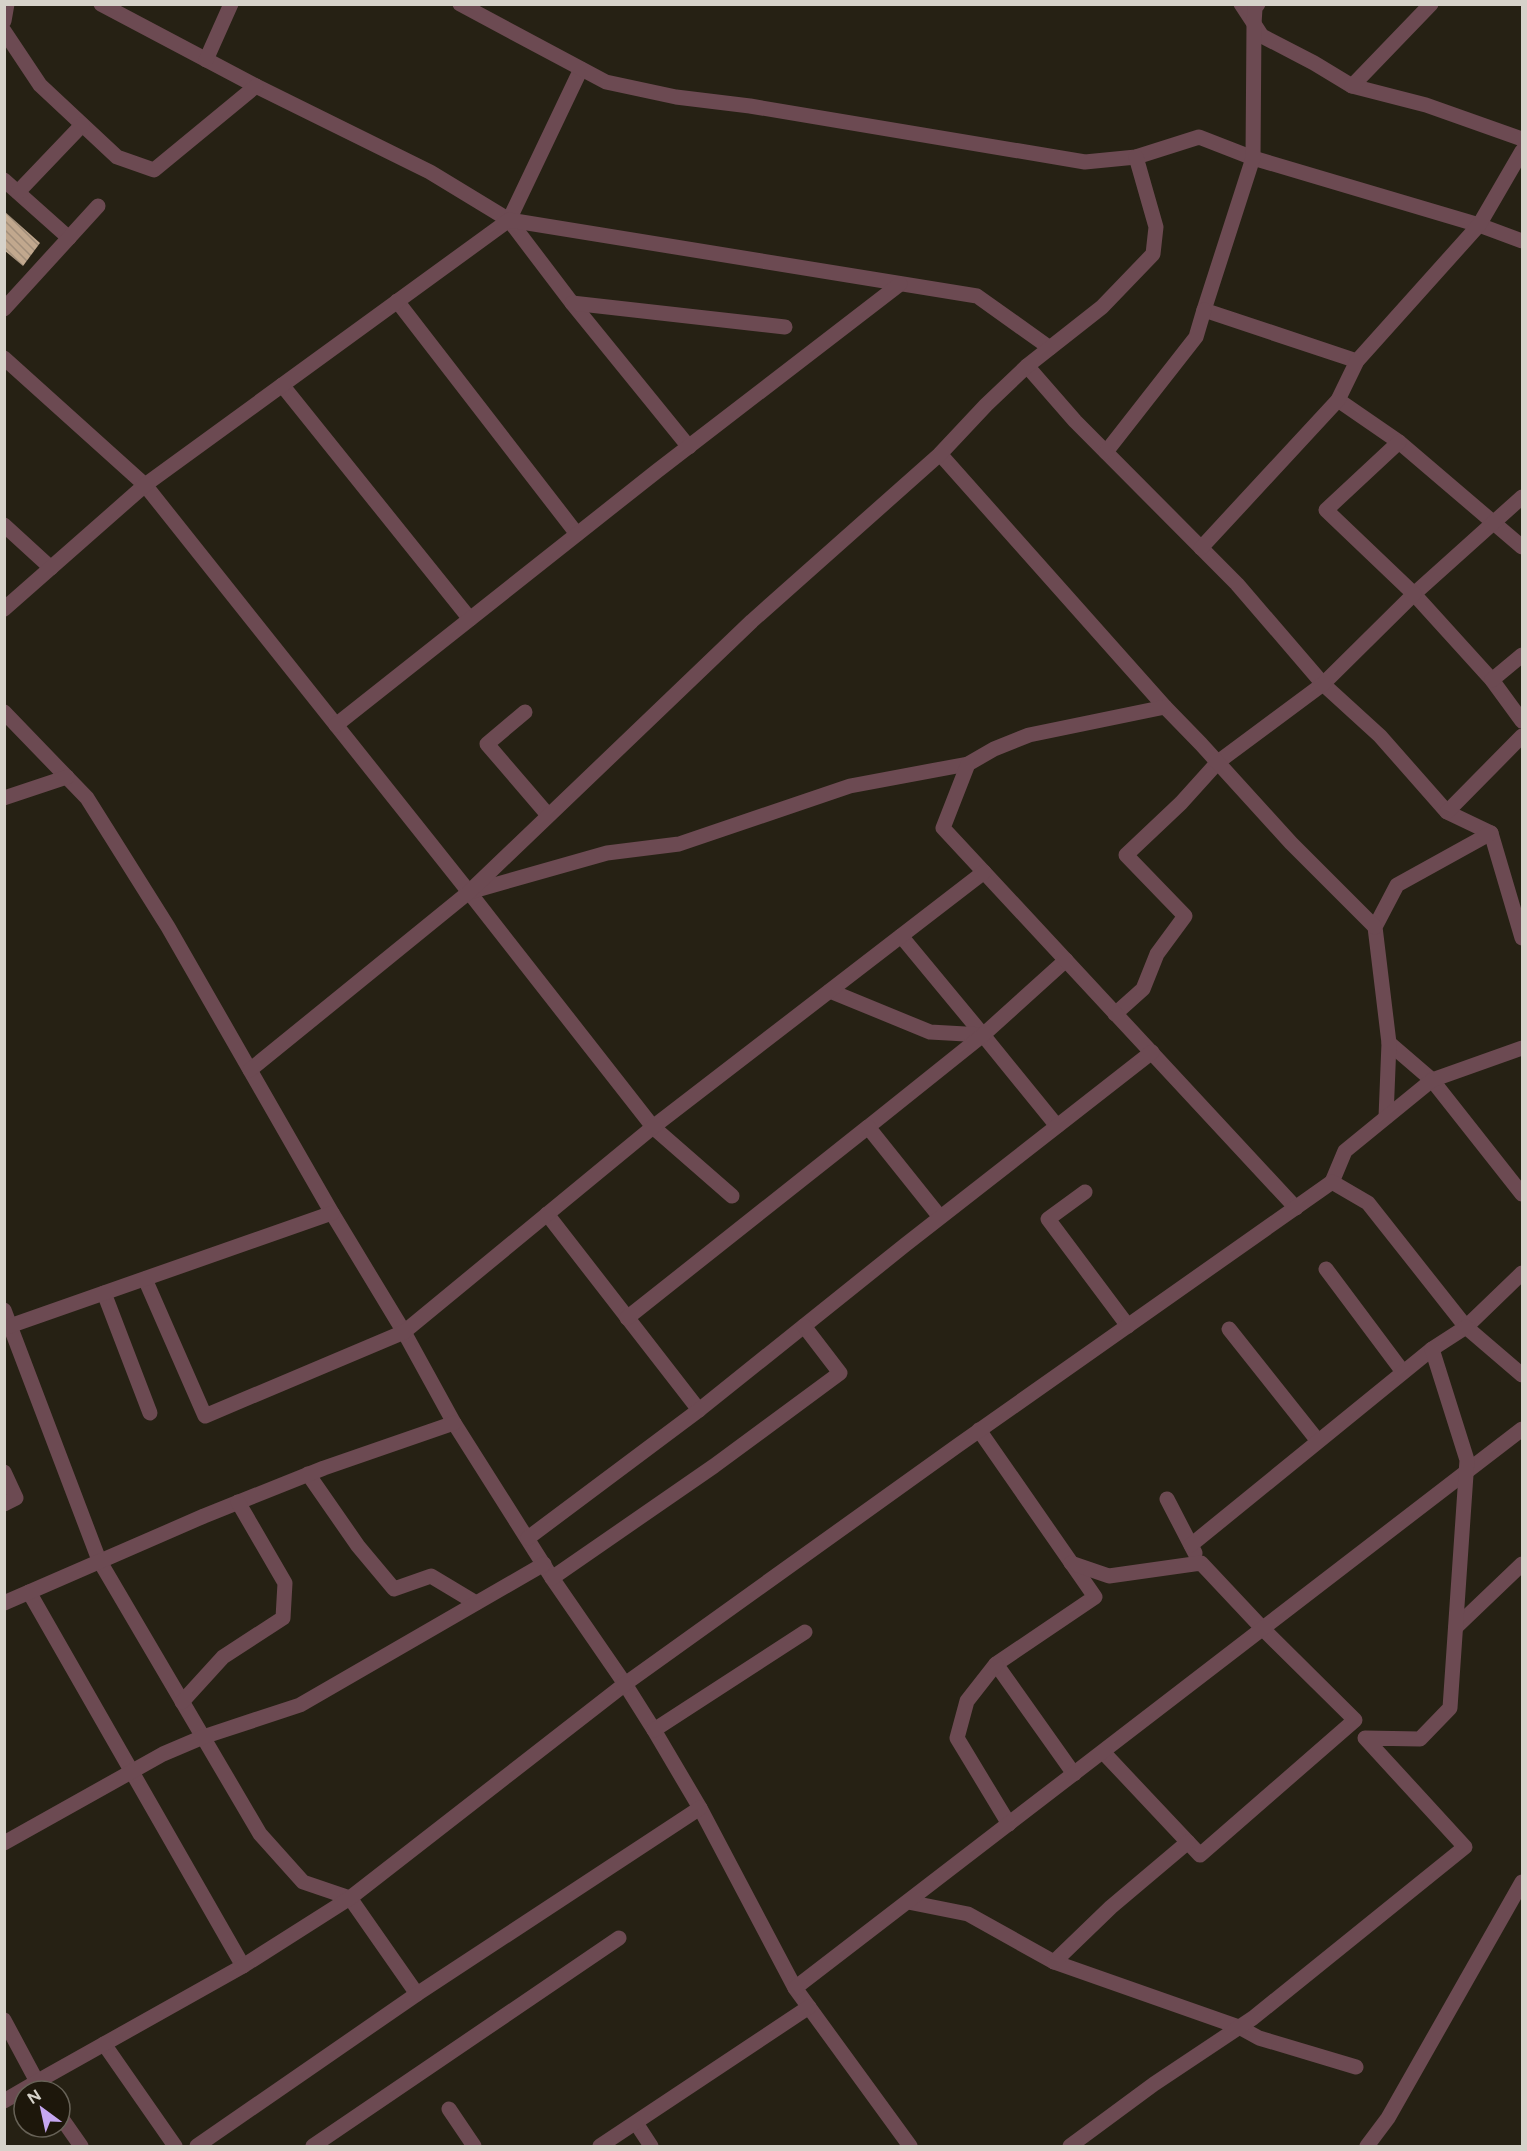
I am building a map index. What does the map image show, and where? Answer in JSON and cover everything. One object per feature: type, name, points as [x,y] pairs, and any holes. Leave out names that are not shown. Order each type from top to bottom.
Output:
[{"type":"street","points":[[4,21],[7,4]]},
{"type":"street","points":[[101,4],[256,86],[430,172],[509,220],[572,303],[688,447]]},
{"type":"street","points":[[206,60],[231,4]]},
{"type":"street","points":[[460,4],[606,82],[676,98],[750,106],[1085,162],[1136,157],[1199,137],[1253,158],[1479,225],[1522,242]]},
{"type":"street","points":[[1241,4],[1262,36],[1352,86],[1426,105],[1522,139]]},
{"type":"street","points":[[1106,452],[1197,337],[1253,158],[1254,24],[1255,8],[1258,4]]},
{"type":"street","points":[[1352,86],[1431,4]]},
{"type":"street","points":[[4,31],[40,86],[117,157],[153,170],[256,86]]},
{"type":"street","points":[[4,609],[145,485],[509,220],[581,69]]},
{"type":"street","points":[[18,192],[82,125]]},
{"type":"street","points":[[1201,548],[1338,400],[1357,362],[1479,225],[1522,151]]},
{"type":"street","points":[[250,1070],[469,892],[752,621],[940,454],[1027,366],[1102,307],[1153,254],[1156,227],[1136,157]]},
{"type":"street","points":[[4,180],[69,238]]},
{"type":"street","points":[[4,309],[98,206]]},
{"type":"street","points":[[509,220],[977,296],[1050,348]]},
{"type":"street","points":[[336,725],[688,447],[900,284]]},
{"type":"street","points":[[398,301],[577,534]]},
{"type":"street","points":[[572,303],[785,327]]},
{"type":"street","points":[[1204,310],[1357,362]]},
{"type":"street","points":[[4,358],[145,485],[654,1126],[732,1196]]},
{"type":"street","points":[[1027,366],[1075,421],[1236,584],[1323,684],[1380,736],[1448,812],[1491,833],[1521,929]]},
{"type":"street","points":[[282,385],[470,619]]},
{"type":"street","points":[[1338,400],[1399,442],[1522,547]]},
{"type":"street","points":[[1399,442],[1326,510],[1414,594],[1492,680],[1522,721]]},
{"type":"street","points":[[940,454],[1165,707],[1291,843],[1375,927]]},
{"type":"street","points":[[1115,1014],[1143,989],[1157,954],[1185,916],[1126,855],[1181,802],[1218,762],[1323,684],[1414,594],[1522,497]]},
{"type":"street","points":[[4,525],[51,568]]},
{"type":"street","points":[[1492,680],[1522,655]]},
{"type":"street","points":[[469,892],[607,853],[679,844],[850,786],[968,764],[994,749],[1029,735],[1165,707]]},
{"type":"street","points":[[4,712],[87,798],[168,927],[332,1213],[404,1332],[454,1423],[552,1578],[654,1730],[700,1808],[795,1988],[910,2146]]},
{"type":"street","points":[[525,712],[487,744],[548,815]]},
{"type":"street","points":[[1448,812],[1522,736]]},
{"type":"street","points":[[968,764],[943,828],[1296,1208]]},
{"type":"street","points":[[4,798],[67,777]]},
{"type":"street","points":[[1386,1117],[1389,1043],[1375,927],[1397,885],[1491,833]]},
{"type":"street","points":[[145,1279],[205,1416],[404,1332],[654,1126],[984,872]]},
{"type":"street","points":[[901,936],[1057,1126]]},
{"type":"street","points":[[627,1318],[983,1035],[1066,960]]},
{"type":"street","points":[[830,991],[930,1032],[983,1035]]},
{"type":"street","points":[[1389,1043],[1432,1080],[1522,1194]]},
{"type":"street","points":[[51,2079],[104,2044],[243,1966],[350,1898],[625,1684],[979,1430],[1332,1182],[1345,1151],[1432,1080],[1522,1048]]},
{"type":"street","points":[[528,1538],[699,1410],[940,1217],[1152,1052]]},
{"type":"street","points":[[868,1127],[940,1217]]},
{"type":"street","points":[[1332,1182],[1368,1203],[1466,1327],[1522,1375]]},
{"type":"street","points":[[1085,1192],[1048,1220],[1128,1326]]},
{"type":"street","points":[[8,1327],[332,1213]]},
{"type":"street","points":[[547,1214],[699,1410]]},
{"type":"street","points":[[1326,1269],[1403,1372]]},
{"type":"street","points":[[1191,1545],[1432,1348],[1466,1327],[1522,1274]]},
{"type":"street","points":[[104,1293],[150,1413]]},
{"type":"street","points":[[4,1310],[8,1327],[99,1560],[260,1834],[303,1882],[350,1898],[417,1994]]},
{"type":"street","points":[[552,1578],[714,1466],[840,1373],[804,1326]]},
{"type":"street","points":[[1229,1329],[1318,1442]]},
{"type":"street","points":[[1070,2146],[1154,2084],[1239,2027],[1465,1847],[1365,1738],[1420,1739],[1450,1708],[1467,1460],[1432,1348]]},
{"type":"street","points":[[4,1603],[99,1560],[308,1474],[454,1423]]},
{"type":"street","points":[[795,1988],[1522,1429]]},
{"type":"street","points":[[979,1430],[1095,1597],[996,1664],[967,1701],[957,1738],[1009,1824]]},
{"type":"street","points":[[4,1472],[16,1498],[4,1504]]},
{"type":"street","points":[[308,1474],[358,1546],[394,1589],[431,1576],[476,1603]]},
{"type":"street","points":[[1103,1752],[1200,1855],[1355,1720],[1263,1629],[1201,1563],[1167,1499]]},
{"type":"street","points":[[182,1702],[223,1657],[283,1618],[285,1582],[238,1502]]},
{"type":"street","points":[[1071,1563],[1109,1576],[1201,1563]]},
{"type":"street","points":[[4,1842],[163,1754],[203,1737],[300,1705],[544,1564]]},
{"type":"street","points":[[1456,1627],[1522,1564]]},
{"type":"street","points":[[29,1592],[243,1966]]},
{"type":"street","points":[[654,1730],[805,1632]]},
{"type":"street","points":[[996,1664],[1074,1774]]},
{"type":"street","points":[[197,2146],[417,1994],[700,1808]]},
{"type":"street","points":[[1054,1962],[1111,1907],[1188,1842]]},
{"type":"street","points":[[1367,2146],[1388,2118],[1522,1882]]},
{"type":"street","points":[[908,1902],[968,1914],[1054,1962],[1239,2027],[1259,2038],[1356,2067]]},
{"type":"street","points":[[313,2146],[619,1938]]},
{"type":"street","points":[[600,2146],[809,2007]]},
{"type":"street","points":[[4,2020],[35,2079]]},
{"type":"street","points":[[104,2044],[175,2146]]},
{"type":"street","points":[[449,2109],[474,2146]]},
{"type":"street","points":[[636,2123],[651,2146]]},
{"type":"street","points":[[72,2133],[81,2146]]},
{"type":"building","points":[[4,211],[40,243],[23,266],[4,250]]}]
